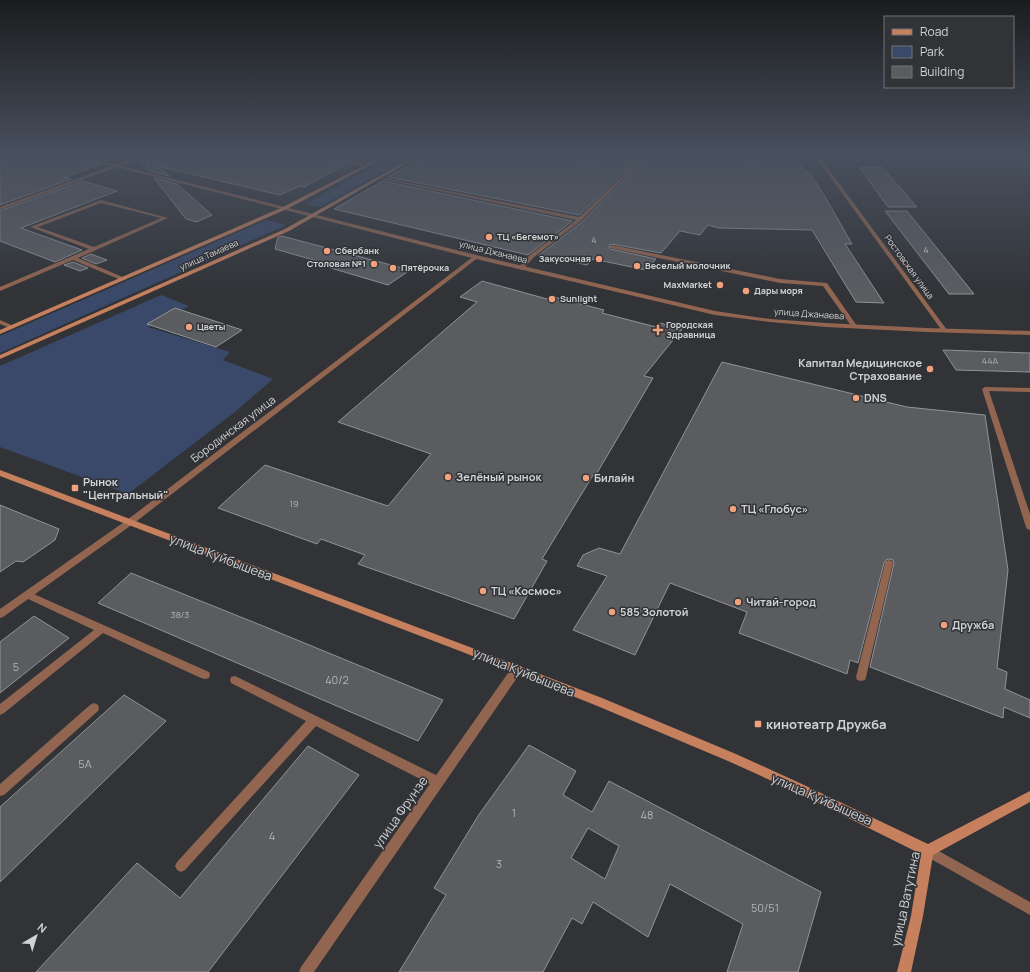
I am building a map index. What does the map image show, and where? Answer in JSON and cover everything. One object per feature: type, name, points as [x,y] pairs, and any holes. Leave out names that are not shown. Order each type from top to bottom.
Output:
[{"type":"main road","name":"улица Тамаева","points":[[0,332],[298,201]]},
{"type":"main road","name":"улица Тамаева","points":[[0,357],[287,230],[339,201]]},
{"type":"main road","name":"улица Куйбышева","points":[[0,473],[517,669],[682,736],[856,813],[928,851]]},
{"type":"main road","name":"улица Ватутина","points":[[904,972],[917,916],[928,851],[1030,796]]},
{"type":"street","points":[[0,209],[21,201]]},
{"type":"street","points":[[94,249],[32,227],[100,201]]},
{"type":"street","points":[[0,289],[166,218],[102,201]]},
{"type":"street","name":"улица Джанаева","points":[[259,201],[521,268],[736,317],[801,324],[945,331],[1030,333]]},
{"type":"street","points":[[497,201],[580,218]]},
{"type":"street","points":[[521,268],[532,256],[580,218],[597,201]]},
{"type":"street","name":"Ростовская улица","points":[[850,201],[945,331]]},
{"type":"street","points":[[612,247],[780,281],[826,284],[854,326]]},
{"type":"street","name":"Бородинская улица","points":[[0,614],[130,522],[476,257]]},
{"type":"street","points":[[73,258],[123,278]]},
{"type":"street","points":[[0,322],[12,328]]},
{"type":"street","points":[[1030,390],[985,389],[1030,527]]},
{"type":"street","points":[[861,677],[889,562]]},
{"type":"street","points":[[27,595],[205,675]]},
{"type":"street","points":[[0,710],[102,629]]},
{"type":"street","name":"улица Фрунзе","points":[[306,972],[517,669]]},
{"type":"street","points":[[235,680],[438,782]]},
{"type":"street","points":[[0,791],[94,708]]},
{"type":"street","points":[[181,866],[314,720]]},
{"type":"street","name":"улица Куйбышева","points":[[928,851],[1030,909]]},
{"type":"green space","points":[[311,201],[330,201],[320,207],[306,204]]},
{"type":"green space","points":[[266,220],[286,225],[0,353],[0,336]]},
{"type":"green space","points":[[161,295],[189,306],[148,327],[230,352],[223,360],[273,379],[235,412],[128,494],[0,447],[0,366]]},
{"type":"building","points":[[0,201],[10,201],[0,205]]},
{"type":"building","points":[[27,201],[90,201],[21,228],[82,250],[55,262],[0,241],[0,211]]},
{"type":"building","points":[[172,201],[197,201],[212,215],[197,222],[186,219]]},
{"type":"building","points":[[347,201],[479,201],[572,221],[528,255],[334,209]]},
{"type":"building","points":[[510,201],[593,201],[579,215]]},
{"type":"building","points":[[603,201],[828,201],[852,244],[845,244],[884,303],[856,302],[812,230],[719,228],[708,225],[700,235],[680,231],[661,253],[612,244],[609,245],[610,249],[656,259],[646,270],[593,259],[587,265],[552,257],[538,256],[583,221]]},
{"type":"building","points":[[884,201],[912,201],[917,207],[888,207]]},
{"type":"building","points":[[885,211],[907,211],[974,294],[949,294]]},
{"type":"building","points":[[282,236],[410,270],[388,285],[314,263],[317,261],[275,249],[278,237]]},
{"type":"building","points":[[91,254],[107,260],[96,264],[82,258]]},
{"type":"building","points":[[73,262],[88,268],[80,271],[64,265]]},
{"type":"building","name":"Зелёный рынок","points":[[482,281],[547,299],[550,296],[604,310],[602,313],[656,327],[660,323],[682,329],[644,376],[653,378],[597,473],[595,472],[542,559],[547,561],[514,619],[358,564],[365,555],[321,539],[317,544],[218,508],[265,465],[388,506],[431,454],[338,422],[477,302],[460,297]]},
{"type":"building","points":[[175,308],[242,330],[216,347],[147,324]]},
{"type":"building","points":[[943,350],[1030,353],[1030,372],[956,370]]},
{"type":"building","name":"ТЦ «Глобус»","points":[[722,362],[907,407],[985,415],[1008,570],[997,668],[1007,672],[1005,689],[1030,700],[1030,718],[1004,707],[1003,718],[870,667],[894,563],[893,560],[889,559],[884,563],[858,663],[850,660],[847,674],[739,633],[747,612],[670,583],[635,655],[573,630],[607,576],[577,566],[583,555],[599,548],[620,554]]},
{"type":"building","points":[[0,505],[59,529],[55,540],[23,562],[16,561],[0,572]]},
{"type":"building","points":[[131,573],[443,700],[418,741],[98,603]]},
{"type":"building","points":[[34,616],[69,638],[0,693],[0,642]]},
{"type":"building","points":[[124,695],[166,721],[0,882],[0,807]]},
{"type":"building","points":[[529,745],[576,771],[563,795],[592,812],[609,781],[821,892],[798,972],[727,972],[743,924],[670,884],[648,937],[593,902],[582,924],[572,918],[543,972],[399,972],[446,895],[434,888],[478,816]],"holes":[[[588,828],[619,846],[605,879],[571,858]]]},
{"type":"building","points":[[308,746],[359,775],[208,972],[36,972],[137,863],[180,898]]},
{"type":"place","name":"ТЦ «Бегемот»","points":[[489,237]]},
{"type":"place","name":"Сбербанк","points":[[327,251]]},
{"type":"place","name":"Закусочная","points":[[599,259]]},
{"type":"place","name":"Столовая №1","points":[[374,264]]},
{"type":"place","name":"Веселый молочник","points":[[637,266]]},
{"type":"place","name":"Пятёрочка","points":[[393,268]]},
{"type":"place","name":"MaxMarket","points":[[720,285]]},
{"type":"place","name":"Дары моря","points":[[746,291]]},
{"type":"place","name":"Sunlight","points":[[552,299]]},
{"type":"place","name":"Цветы","points":[[189,327]]},
{"type":"place","name":"Городская Здравница","points":[[658,330]]},
{"type":"place","name":"Капитал Медицинское Страхование","points":[[930,369]]},
{"type":"place","name":"DNS","points":[[856,398]]},
{"type":"place","name":"Зелёный рынок","points":[[448,477]]},
{"type":"place","name":"Билайн","points":[[586,478]]},
{"type":"place","name":"Рынок \"Центральный\"","points":[[75,488]]},
{"type":"place","name":"ТЦ «Глобус»","points":[[733,509]]},
{"type":"place","name":"ТЦ «Космос»","points":[[483,591]]},
{"type":"place","name":"Читай-город","points":[[738,602]]},
{"type":"place","name":"585 Золотой","points":[[612,612]]},
{"type":"place","name":"Дружба","points":[[944,625]]},
{"type":"place","name":"кинотеатр Дружба","points":[[758,724]]}]
